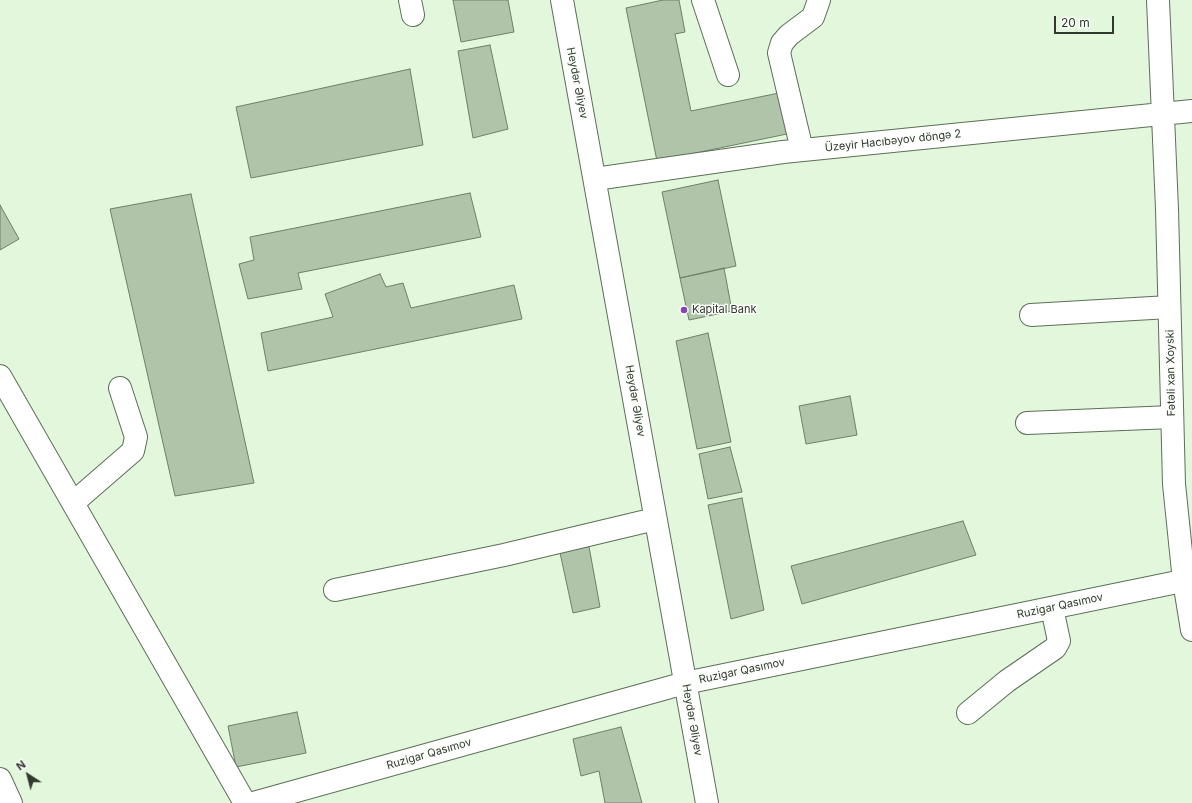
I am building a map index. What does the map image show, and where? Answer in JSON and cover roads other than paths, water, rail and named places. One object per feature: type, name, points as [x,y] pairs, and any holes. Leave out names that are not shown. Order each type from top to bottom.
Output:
[{"type":"street","name":"Heydər Əliyev","points":[[563,0],[707,803]]},
{"type":"street","points":[[703,0],[728,75]]},
{"type":"street","points":[[802,150],[779,53],[782,43],[789,35],[813,17],[819,0]]},
{"type":"street","name":"Fətəli xan Xoyski","points":[[1158,0],[1164,114],[1174,484],[1188,580],[1192,630]]},
{"type":"street","name":"Üzeyir Hacıbəyov döngə 2","points":[[595,179],[802,150],[1192,111]]},
{"type":"street","points":[[1031,315],[1169,307]]},
{"type":"street","points":[[0,376],[245,803]]},
{"type":"street","points":[[73,503],[133,451],[136,437],[120,388]]},
{"type":"street","points":[[1027,423],[1172,417]]},
{"type":"street","points":[[335,590],[504,555],[656,519]]},
{"type":"street","name":"Ruzigar Qasımov","points":[[253,803],[685,683],[1188,580]]},
{"type":"street","points":[[968,713],[1007,681],[1055,648],[1059,641],[1052,608]]},
{"type":"street","points":[[0,779],[11,803]]},
{"type":"place","name":"Kapital Bank","points":[[684,310]]}]
